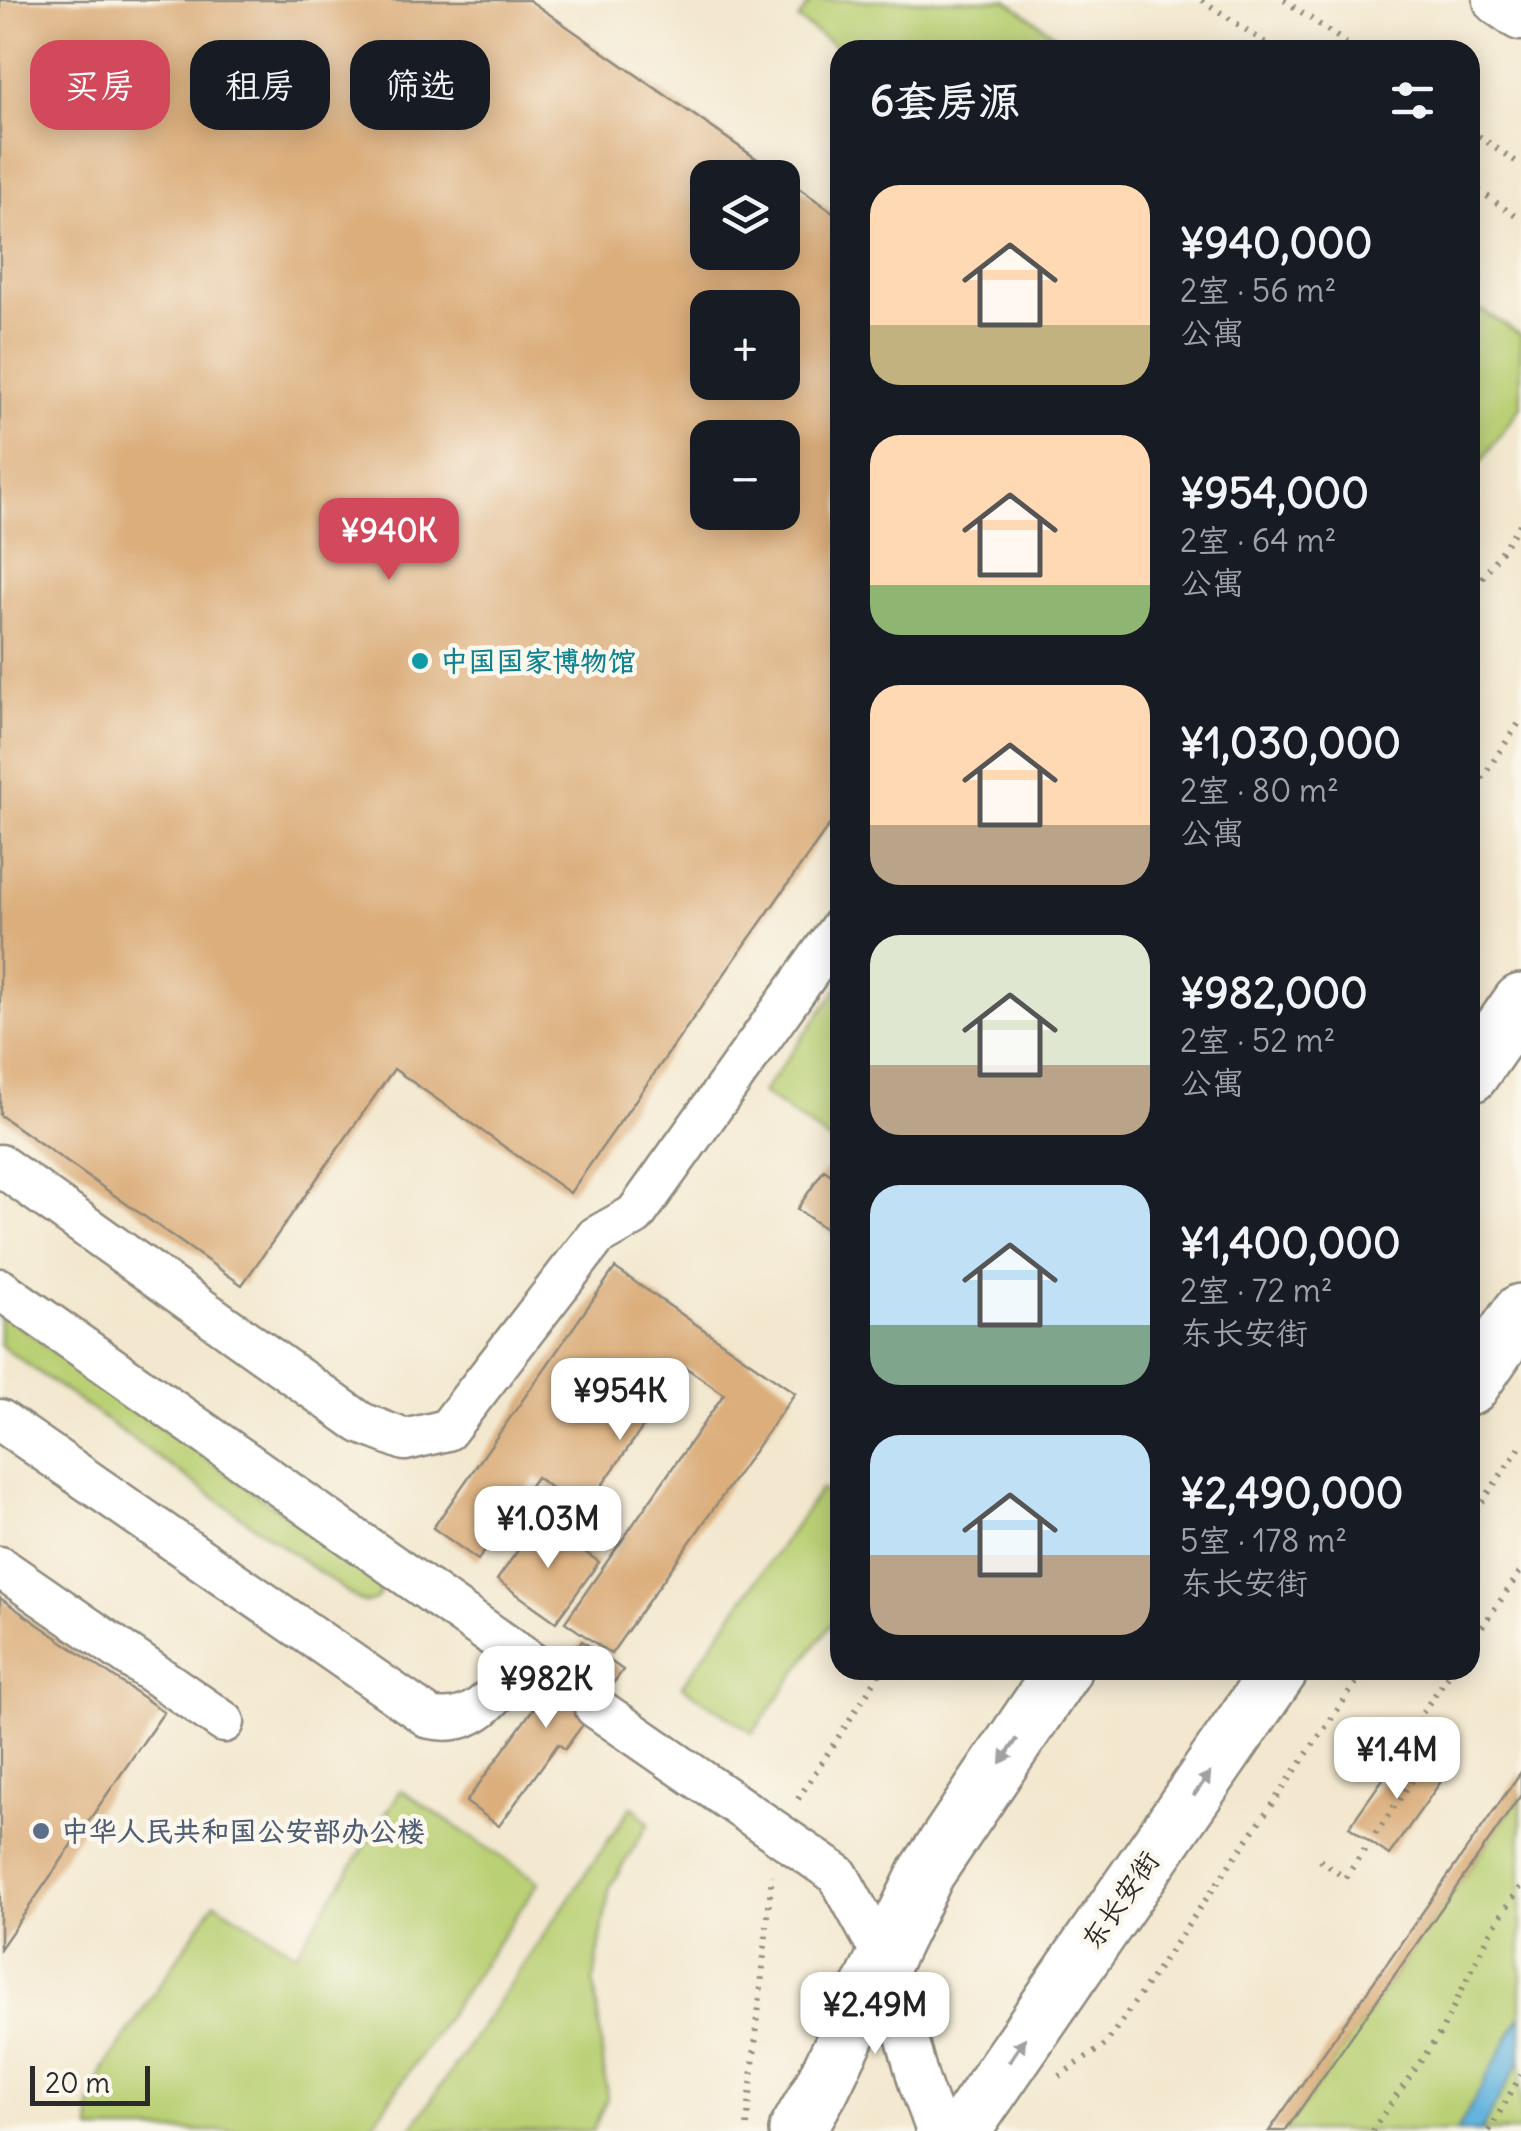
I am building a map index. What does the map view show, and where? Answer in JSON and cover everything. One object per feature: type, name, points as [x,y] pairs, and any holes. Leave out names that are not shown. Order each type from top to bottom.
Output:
[{"type":"highway","points":[[1480,1061],[1521,1002]]},
{"type":"highway","points":[[1480,1372],[1521,1312]]},
{"type":"highway","points":[[797,2131],[933,1862],[1057,1680]]},
{"type":"highway","name":"东长安街","points":[[962,2131],[1273,1680]]},
{"type":"main road","points":[[1499,0],[1521,15]]},
{"type":"street","points":[[0,1165],[361,1422],[405,1440],[447,1430],[596,1236],[635,1215],[830,942]]},
{"type":"street","points":[[0,1289],[539,1668],[466,1718],[430,1718],[0,1420]]},
{"type":"street","points":[[0,1566],[224,1722]]},
{"type":"street","points":[[595,1707],[838,1874],[885,1960],[936,2131]]},
{"type":"path","points":[[1202,0],[1261,40]]},
{"type":"path","points":[[1284,0],[1342,40]]},
{"type":"path","points":[[1480,137],[1521,165]]},
{"type":"path","points":[[1480,191],[1521,220]]},
{"type":"path","points":[[1480,582],[1521,523]]},
{"type":"path","points":[[1480,781],[1521,720]]},
{"type":"path","points":[[1480,1505],[1521,1446]]},
{"type":"path","points":[[1480,1630],[1521,1571]]},
{"type":"path","points":[[1058,2078],[1104,2046],[1358,1680]]},
{"type":"path","points":[[1320,1860],[1344,1878],[1361,1855],[1443,1736],[1418,1718],[1445,1680]]},
{"type":"path","points":[[1372,2131],[1441,2032],[1492,1929],[1521,1886]]},
{"type":"path","points":[[1489,2131],[1521,2076]]},
{"type":"green space","points":[[812,0],[1007,0],[1062,40],[830,42],[798,20]]},
{"type":"green space","points":[[1480,309],[1521,335],[1521,406],[1480,463]]},
{"type":"green space","points":[[830,1000],[830,1141],[762,1093]]},
{"type":"green space","points":[[0,1312],[376,1579],[378,1597],[371,1602],[360,1601],[0,1345]]},
{"type":"green space","points":[[821,1489],[830,1495],[830,1625],[753,1733],[682,1686]]},
{"type":"green space","points":[[401,1790],[539,1882],[368,2131],[91,2131],[90,2107],[103,2070],[215,1902],[296,1953]]},
{"type":"green space","points":[[1521,1795],[1521,2131],[1285,2131]]},
{"type":"green space","points":[[632,1806],[649,1823],[610,1886],[594,1980],[607,2098],[593,2131],[410,2131]]},
{"type":"water","points":[[1521,2014],[1521,2059],[1481,2131],[1457,2131]]},
{"type":"building","name":"中国国家博物馆","points":[[0,0],[529,0],[758,160],[690,160],[690,270],[800,270],[800,189],[830,210],[830,824],[570,1193],[394,1069],[242,1285],[0,1115]]},
{"type":"building","points":[[824,1170],[830,1174],[830,1232],[797,1209]]},
{"type":"building","points":[[615,1268],[795,1393],[611,1654],[565,1622],[724,1394],[685,1367],[584,1511],[536,1477],[478,1560],[433,1528]]},
{"type":"building","points":[[539,1520],[599,1562],[556,1622],[497,1580]]},
{"type":"building","name":"中华人民共和国公安部办公楼","points":[[0,1598],[164,1712],[0,1949]]},
{"type":"building","points":[[582,1641],[623,1670],[565,1749],[558,1744],[499,1826],[466,1802]]},
{"type":"building","points":[[1404,1749],[1444,1777],[1389,1855],[1349,1827]]},
{"type":"building","points":[[1521,1772],[1521,1795],[1285,2131],[1269,2131]]},
{"type":"place","name":"中国国家博物馆","points":[[420,661]]},
{"type":"place","name":"中华人民共和国公安部办公楼","points":[[41,1831]]}]
